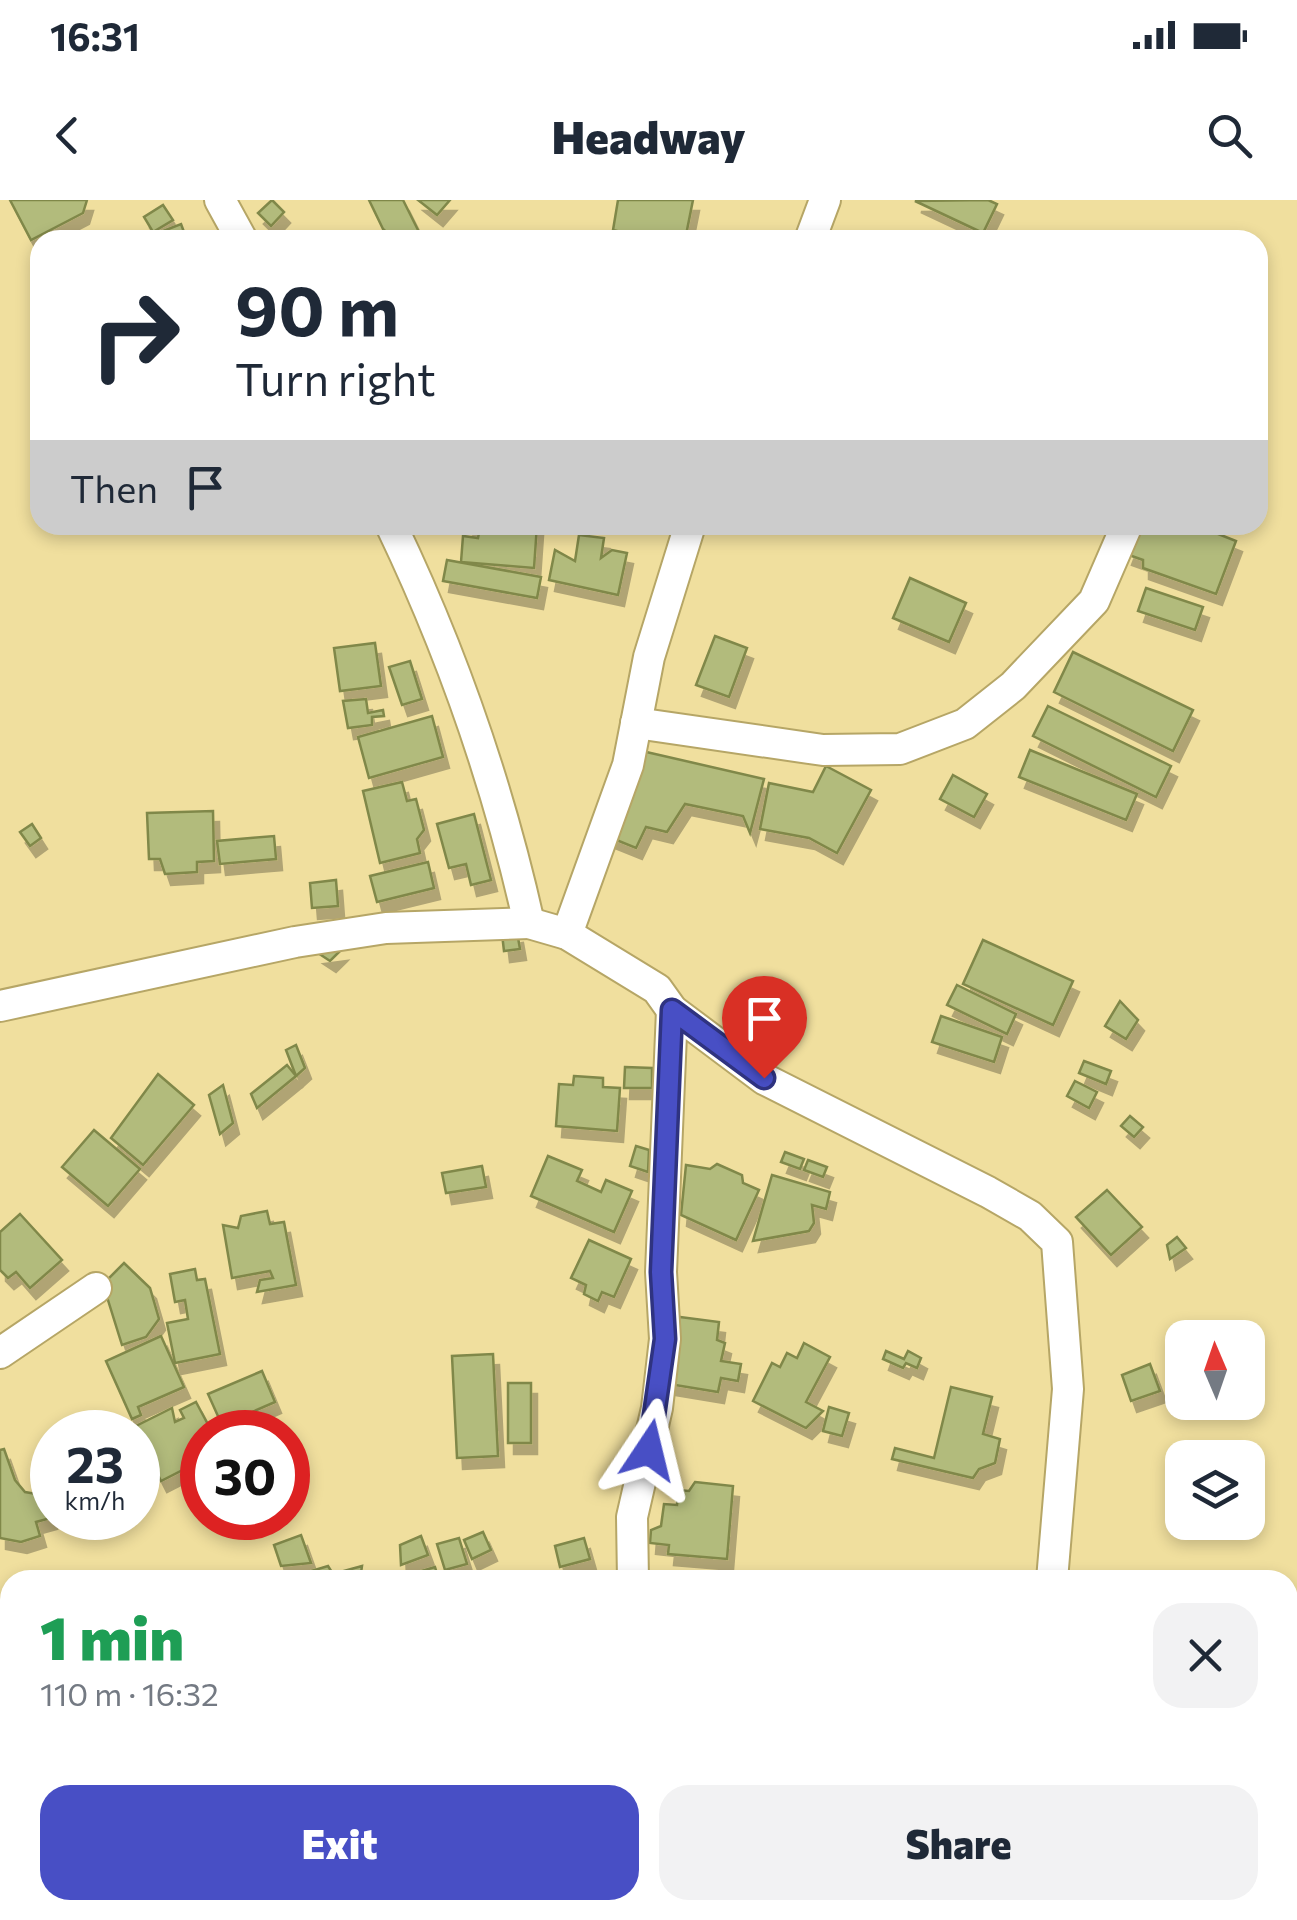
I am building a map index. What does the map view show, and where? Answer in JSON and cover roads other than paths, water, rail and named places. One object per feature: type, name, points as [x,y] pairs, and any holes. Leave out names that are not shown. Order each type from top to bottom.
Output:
[{"type":"street","points":[[220,200],[236,230]]},
{"type":"street","points":[[814,230],[825,200]]},
{"type":"street","points":[[396,535],[434,614],[509,835],[530,922]]},
{"type":"street","points":[[567,934],[628,765],[649,657],[687,535]]},
{"type":"street","points":[[636,723],[824,750],[900,750],[964,724],[1013,686],[1094,601],[1123,535]]},
{"type":"street","points":[[0,1006],[295,942],[386,928],[530,922],[567,934],[657,988],[672,1010],[764,1078],[1002,1200],[1030,1216],[1057,1242],[1068,1388],[1053,1570]]},
{"type":"street","points":[[633,1570],[632,1516],[657,1408],[665,1339],[661,1272],[672,1010]]},
{"type":"street","points":[[0,1353],[96,1288]]}]
